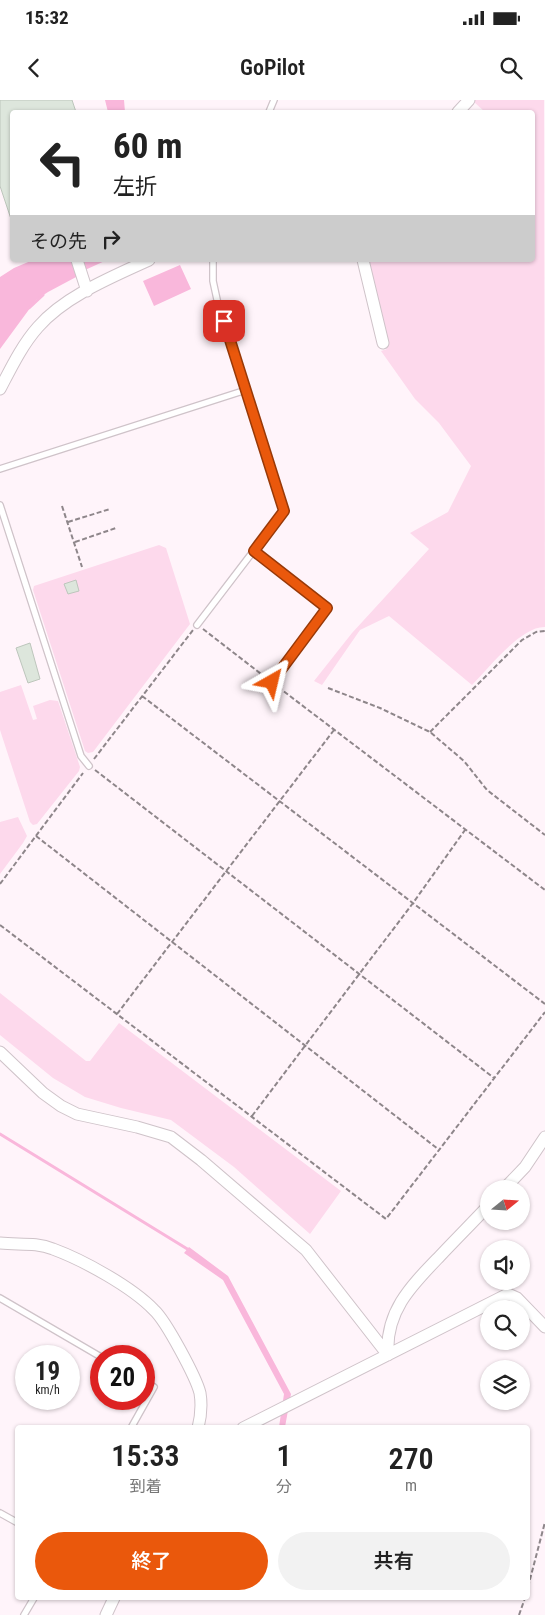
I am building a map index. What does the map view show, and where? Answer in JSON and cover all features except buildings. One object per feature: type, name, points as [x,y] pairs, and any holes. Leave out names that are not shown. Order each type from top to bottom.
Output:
[{"type":"street","points":[[460,110],[469,100]]},
{"type":"street","points":[[78,262],[85,285]]},
{"type":"street","points":[[0,389],[19,354],[37,328],[85,285],[144,262]]},
{"type":"street","points":[[363,262],[383,343]]},
{"type":"street","points":[[0,1052],[43,1093],[61,1106],[77,1114],[137,1127],[171,1137],[194,1154],[306,1250],[388,1355]]},
{"type":"street","points":[[513,1180],[525,1167],[545,1137]]},
{"type":"street","points":[[388,1355],[388,1334],[393,1317],[408,1290],[480,1214]]},
{"type":"street","points":[[0,1243],[32,1244],[51,1248],[77,1259],[129,1289],[156,1310],[194,1376],[200,1393],[201,1404],[198,1425]]},
{"type":"street","points":[[249,1425],[508,1294],[518,1298],[545,1327]]},
{"type":"street","points":[[106,1615],[113,1600]]},
{"type":"lane","points":[[197,624],[284,511],[218,304],[213,281],[213,262]]},
{"type":"lane","points":[[0,469],[246,390]]},
{"type":"lane","points":[[0,505],[81,756],[89,766]]},
{"type":"lane","points":[[254,551],[327,608],[272,682]]},
{"type":"lane","points":[[0,1298],[90,1351]]},
{"type":"lane","points":[[133,1425],[141,1410]]},
{"type":"lane","points":[[0,1513],[15,1521]]},
{"type":"lane","points":[[24,1615],[33,1600]]},
{"type":"path","points":[[62,506],[82,567]]},
{"type":"path","points":[[68,522],[110,509]]},
{"type":"path","points":[[74,542],[116,528]]},
{"type":"path","points":[[0,884],[197,624]]},
{"type":"path","points":[[430,732],[522,640],[536,632],[545,631]]},
{"type":"path","points":[[328,688],[380,708],[430,732],[464,761],[487,790],[545,835]]},
{"type":"path","points":[[142,696],[545,1004]]},
{"type":"path","points":[[117,1014],[334,730],[545,890]]},
{"type":"path","points":[[89,766],[494,1078]]},
{"type":"path","points":[[251,1117],[413,903],[465,830]]},
{"type":"path","points":[[36,836],[439,1150]]},
{"type":"path","points":[[0,924],[386,1219],[545,1012]]},
{"type":"path","points":[[530,1580],[545,1522]]},
{"type":"path","points":[[520,1615],[524,1600]]},
{"type":"shaded area","points":[[105,100],[124,100],[125,110],[108,110]]},
{"type":"shaded area","points":[[475,100],[544,100],[545,627],[526,633],[496,659],[472,685],[389,616],[360,630],[322,685],[314,681],[352,633],[429,549],[410,533],[448,512],[471,466],[439,423],[415,399],[381,351],[387,349],[367,262],[535,262],[535,110],[483,110],[474,102]]},
{"type":"shaded area","points":[[28,262],[103,262],[85,270],[36,300],[0,349],[0,277]]},
{"type":"shaded area","points":[[180,265],[191,289],[154,306],[143,281]]},
{"type":"shaded area","points":[[159,545],[166,548],[190,624],[93,752],[88,753],[85,751],[33,590],[34,586]]},
{"type":"shaded area","points":[[21,685],[33,720],[37,719],[33,706],[50,700],[58,701],[80,767],[79,771],[37,824],[33,825],[30,822],[0,730],[0,692]]},
{"type":"shaded area","points":[[18,817],[27,836],[0,874],[0,822]]},
{"type":"shaded area","points":[[0,993],[86,1061],[90,1061],[119,1023],[341,1191],[310,1234],[234,1167],[171,1120],[85,1097],[53,1078],[0,1035]]},
{"type":"shaded area","points":[[189,1247],[228,1276],[291,1394],[285,1425],[279,1425],[284,1394],[223,1280],[184,1253]]},
{"type":"waterway","points":[[29,308],[43,295]]},
{"type":"waterway","points":[[0,1134],[189,1250]]},
{"type":"route","points":[[224,321],[284,511],[254,551],[327,608],[272,682]]}]
